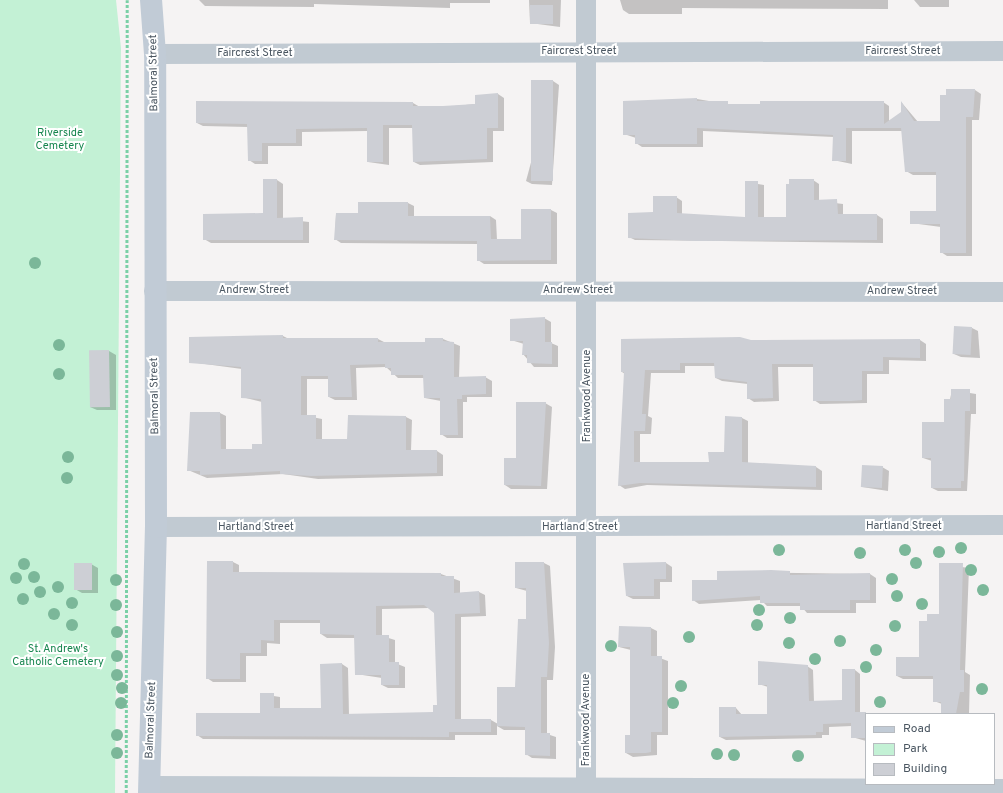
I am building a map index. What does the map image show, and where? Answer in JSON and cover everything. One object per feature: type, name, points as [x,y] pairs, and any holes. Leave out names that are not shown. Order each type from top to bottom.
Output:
[{"type":"main road","name":"Balmoral Street","points":[[149,790],[156,527],[154,291],[155,54],[151,0]]},
{"type":"street","name":"Frankwood Avenue","points":[[586,0],[586,790]]},
{"type":"street","name":"Faircrest Street","points":[[155,54],[587,50],[1003,51]]},
{"type":"street","name":"Andrew Street","points":[[154,291],[586,290],[1003,292]]},
{"type":"street","name":"Hartland Street","points":[[156,527],[1003,525]]},
{"type":"street","points":[[149,790],[804,790],[1003,788]]},
{"type":"path","points":[[126,0],[126,793]]},
{"type":"green space","points":[[0,0],[116,0],[121,48],[115,793],[0,793]]},
{"type":"building","points":[[530,5],[553,5],[553,24],[530,24]]},
{"type":"building","points":[[531,80],[553,80],[553,181],[531,181]]},
{"type":"building","points":[[946,89],[975,89],[973,117],[966,117],[966,253],[940,253],[940,224],[910,224],[910,211],[936,211],[936,172],[905,172],[901,128],[846,128],[846,161],[832,161],[833,135],[697,128],[697,144],[635,144],[635,135],[623,135],[623,101],[697,98],[697,101],[728,101],[728,104],[760,104],[760,101],[884,101],[884,124],[901,112],[901,101],[914,121],[940,121],[940,95],[946,95]]},
{"type":"building","points":[[498,93],[498,128],[487,128],[487,159],[413,162],[412,125],[383,125],[383,162],[367,162],[367,128],[296,129],[296,143],[262,143],[262,161],[248,161],[247,124],[196,123],[196,101],[413,102],[413,106],[443,106],[475,104],[475,95]]},
{"type":"building","points":[[263,179],[277,179],[277,218],[303,217],[303,240],[203,240],[203,214],[263,213]]},
{"type":"building","points":[[789,179],[814,179],[814,200],[837,199],[838,214],[877,214],[877,240],[697,241],[628,238],[628,213],[653,212],[653,196],[677,196],[677,213],[745,217],[745,181],[758,181],[758,217],[786,217],[786,184],[789,184]]},
{"type":"building","points":[[358,202],[408,202],[408,216],[490,216],[491,239],[521,239],[521,209],[551,209],[551,260],[477,261],[477,241],[334,240],[336,213],[358,213]]},
{"type":"building","points":[[545,317],[545,342],[552,342],[552,364],[527,363],[527,355],[522,355],[523,341],[510,341],[510,319]]},
{"type":"building","points":[[954,326],[972,327],[971,355],[953,354]]},
{"type":"building","points":[[283,335],[283,338],[378,338],[378,342],[425,342],[425,338],[443,338],[443,341],[454,342],[454,377],[486,376],[486,394],[462,395],[462,399],[457,399],[458,435],[440,435],[440,398],[424,398],[423,375],[391,375],[391,368],[385,368],[385,364],[350,365],[352,397],[328,397],[328,376],[301,376],[301,415],[316,415],[316,439],[347,439],[348,415],[406,416],[406,450],[437,450],[437,473],[311,476],[280,474],[280,471],[200,475],[200,471],[187,471],[190,412],[220,412],[221,449],[252,449],[252,444],[262,444],[261,399],[241,398],[241,367],[189,363],[189,337]]},
{"type":"building","points":[[740,337],[751,340],[920,339],[920,358],[883,357],[883,371],[862,371],[862,400],[851,401],[813,401],[813,364],[772,364],[773,398],[747,399],[747,382],[715,378],[714,363],[680,363],[680,370],[645,370],[642,414],[646,414],[645,431],[634,431],[634,462],[709,462],[708,452],[724,452],[725,416],[742,417],[742,462],[816,466],[816,487],[640,483],[618,486],[624,372],[621,372],[621,339]]},
{"type":"building","points":[[89,350],[109,350],[110,407],[90,407]]},
{"type":"building","points":[[951,389],[970,389],[970,411],[965,411],[964,481],[961,481],[961,488],[931,488],[931,458],[922,458],[922,422],[944,422],[944,399],[951,399]]},
{"type":"building","points":[[516,402],[546,402],[541,486],[504,485],[504,458],[516,458]]},
{"type":"building","points":[[862,465],[883,466],[882,488],[861,487]]},
{"type":"building","points":[[207,561],[233,561],[233,572],[441,573],[441,576],[454,576],[454,593],[479,591],[480,613],[455,614],[455,719],[491,719],[491,732],[449,732],[449,737],[196,736],[196,713],[260,713],[260,693],[274,693],[274,708],[321,708],[320,664],[342,663],[343,714],[433,712],[433,705],[437,705],[434,613],[424,605],[376,606],[376,635],[389,635],[389,662],[399,662],[399,685],[381,685],[381,675],[355,675],[354,635],[320,634],[320,620],[274,620],[274,641],[261,640],[261,653],[240,653],[240,679],[206,679]]},
{"type":"building","points":[[515,562],[544,562],[549,643],[547,677],[541,677],[541,733],[550,733],[550,756],[525,755],[525,727],[497,726],[497,687],[515,687],[518,619],[526,619],[526,588],[515,588]]},
{"type":"building","points":[[666,562],[666,579],[654,579],[654,596],[626,596],[623,563]]},
{"type":"building","points":[[74,563],[92,563],[92,590],[74,590]]},
{"type":"building","points":[[939,563],[963,563],[960,670],[964,670],[964,692],[960,692],[956,713],[941,713],[941,702],[933,702],[933,676],[896,676],[896,657],[919,657],[919,621],[927,621],[927,614],[939,614]]},
{"type":"building","points":[[717,571],[790,571],[790,575],[870,573],[870,600],[850,600],[850,610],[800,610],[800,603],[760,603],[760,596],[692,601],[692,580],[717,580]]},
{"type":"building","points":[[619,626],[651,627],[651,656],[662,656],[662,732],[651,732],[651,752],[625,753],[625,735],[630,735],[630,647],[618,647]]},
{"type":"building","points":[[758,661],[808,665],[809,701],[842,700],[842,669],[855,669],[855,712],[866,712],[865,738],[851,738],[851,723],[823,724],[823,732],[816,732],[816,735],[719,737],[719,707],[736,707],[736,714],[767,714],[767,685],[758,685]]},
{"type":"park label","name":"Riverside Cemetery","points":[[60,140]]},
{"type":"park label","name":"St. Andrew's Catholic Cemetery","points":[[58,656]]}]
